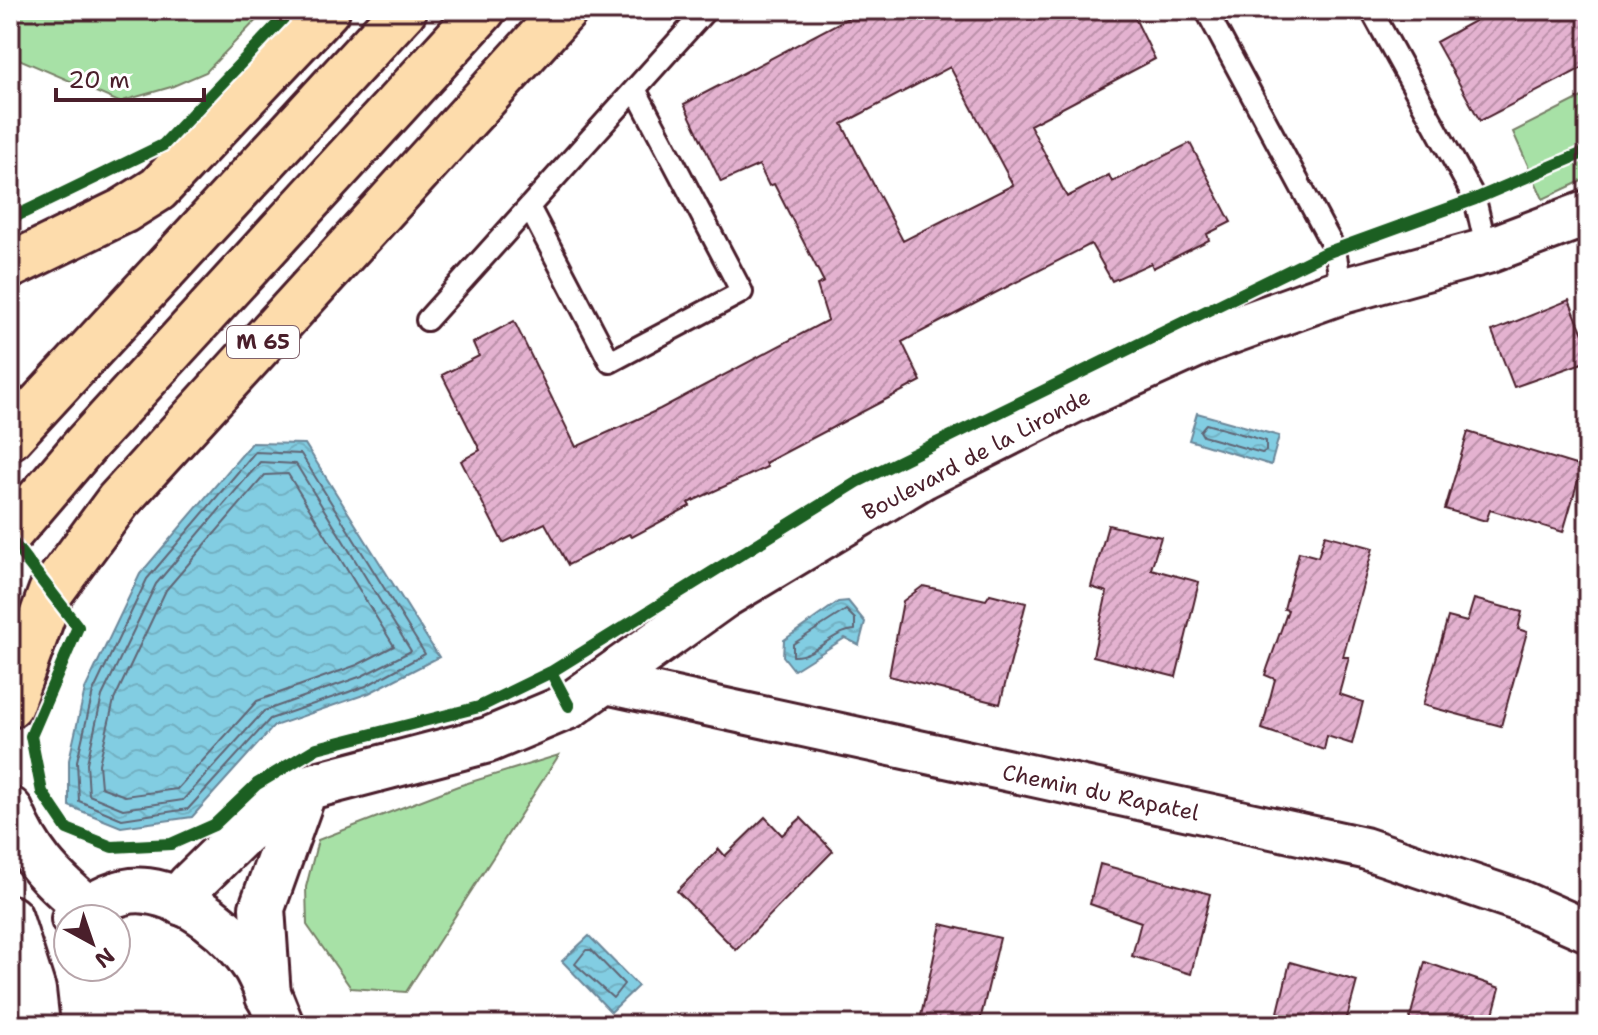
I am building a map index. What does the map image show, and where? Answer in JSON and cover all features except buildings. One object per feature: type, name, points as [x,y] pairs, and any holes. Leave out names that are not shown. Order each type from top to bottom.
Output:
[{"type":"main road","points":[[10,266],[123,211],[158,189],[327,10]]},
{"type":"main road","points":[[10,437],[404,10]]},
{"type":"main road","name":"M 65","points":[[10,533],[86,444],[483,10]]},
{"type":"main road","name":"M 65","points":[[10,705],[51,592],[118,501],[565,10]]},
{"type":"street","name":"Boulevard de la Lironde","points":[[182,903],[189,886],[241,835],[271,808],[305,788],[488,740],[569,706],[606,683],[723,596],[923,476],[1072,401],[1209,339],[1342,291],[1487,251],[1588,213]]},
{"type":"street","name":"Chemin du Rapatel","points":[[606,683],[1364,848],[1520,901],[1588,931]]},
{"type":"street","points":[[275,1010],[262,908],[305,788]]},
{"type":"street","points":[[10,810],[26,847],[64,890],[70,903]]},
{"type":"street","points":[[101,903],[117,894],[146,890],[182,903],[207,917],[237,945],[256,969],[275,1010]]},
{"type":"street","points":[[10,918],[35,1007]]},
{"type":"street","points":[[35,1007],[45,954],[52,942]]},
{"type":"lane","points":[[427,320],[706,10]]},
{"type":"lane","points":[[1206,10],[1335,250],[1342,291]]},
{"type":"lane","points":[[1371,10],[1475,199],[1487,251]]},
{"type":"lane","points":[[529,207],[610,362],[742,292],[635,89]]},
{"type":"green space","points":[[10,10],[266,10],[206,72],[171,87],[119,102],[21,60],[10,51]]},
{"type":"green space","points":[[1588,94],[1588,178],[1543,199],[1513,132]]},
{"type":"green space","points":[[559,755],[406,992],[351,988],[307,925],[306,887],[318,840],[458,786]]},
{"type":"water","points":[[1197,413],[1279,436],[1271,465],[1189,440]]},
{"type":"water","points":[[252,443],[305,444],[439,657],[369,693],[274,726],[192,817],[121,827],[69,806],[69,760],[85,689],[140,574]]},
{"type":"water","points":[[848,601],[865,622],[859,645],[845,638],[794,670],[783,656],[784,640],[838,602]]},
{"type":"water","points":[[589,936],[638,986],[611,1012],[562,961]]},
{"type":"cycle path","points":[[10,219],[163,145],[291,10]]},
{"type":"cycle path","points":[[551,672],[859,481],[1323,254],[1475,199],[1588,151]]},
{"type":"cycle path","points":[[10,539],[78,627],[31,736],[42,792],[67,829],[112,847],[171,844],[214,825],[257,784],[317,748],[479,707],[551,672],[569,706]]}]
